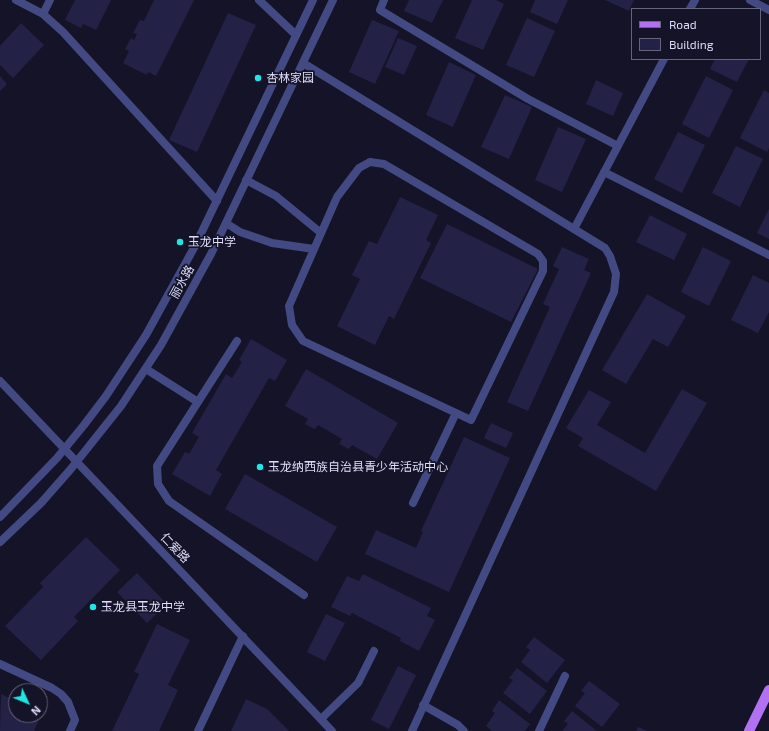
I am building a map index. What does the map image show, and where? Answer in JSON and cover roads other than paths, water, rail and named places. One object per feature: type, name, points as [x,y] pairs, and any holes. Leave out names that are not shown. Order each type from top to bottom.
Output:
[{"type":"main road","points":[[749,731],[769,690]]},
{"type":"street","points":[[16,0],[43,14],[63,32],[217,201]]},
{"type":"street","points":[[43,14],[50,0]]},
{"type":"street","points":[[259,0],[296,35]]},
{"type":"street","name":"丽水路","points":[[0,517],[64,449],[106,396],[146,336],[195,246],[313,0]]},
{"type":"street","name":"丽水路","points":[[0,542],[41,503],[77,462],[121,406],[161,345],[211,254],[333,0]]},
{"type":"street","points":[[384,0],[380,10],[528,100],[618,146]]},
{"type":"street","points":[[750,0],[769,10]]},
{"type":"street","points":[[574,229],[663,60]]},
{"type":"street","points":[[303,63],[605,248],[608,252],[616,274],[614,292],[412,731]]},
{"type":"street","points":[[370,162],[377,162],[384,164],[538,254],[543,262],[544,271],[470,420],[303,341],[292,325],[289,306],[321,233],[337,197],[359,168],[370,162]]},
{"type":"street","points":[[604,172],[769,255]]},
{"type":"street","points":[[246,180],[276,196],[321,233]]},
{"type":"street","points":[[226,223],[251,236],[272,244],[314,249]]},
{"type":"street","points":[[237,341],[157,466],[156,475],[163,493],[169,501],[304,595]]},
{"type":"street","points":[[146,369],[198,402]]},
{"type":"street","name":"仁爱路","points":[[0,381],[332,731]]},
{"type":"street","points":[[413,504],[456,413]]},
{"type":"street","points":[[198,731],[243,636]]},
{"type":"street","points":[[321,719],[358,683],[374,651]]},
{"type":"street","points":[[0,664],[52,688],[61,694],[68,702],[75,720],[70,731]]},
{"type":"street","points":[[539,731],[565,676]]},
{"type":"street","points":[[423,706],[458,725],[464,731]]},
{"type":"place","name":"杏林家园","points":[[258,78]]},
{"type":"place","name":"玉龙中学","points":[[180,242]]},
{"type":"place","name":"玉龙纳西族自治县青少年活动中心","points":[[260,467]]},
{"type":"place","name":"玉龙县玉龙中学","points":[[93,607]]}]
